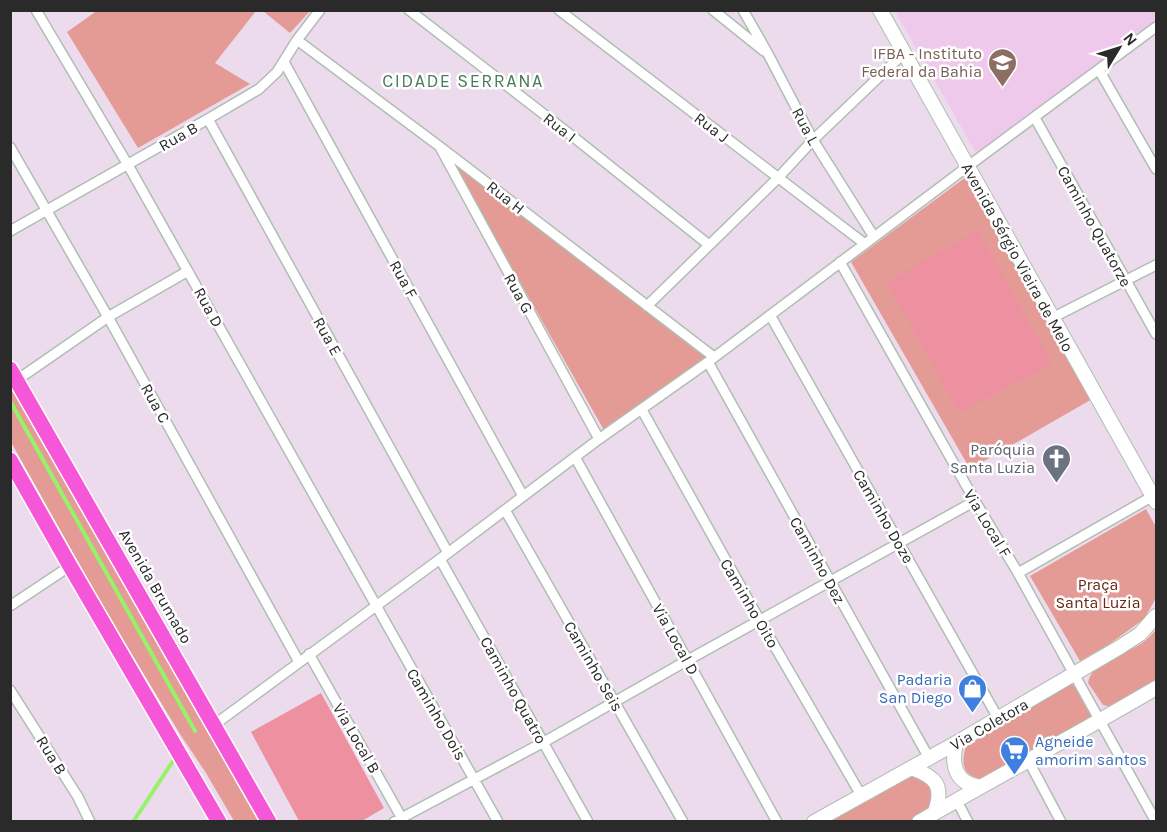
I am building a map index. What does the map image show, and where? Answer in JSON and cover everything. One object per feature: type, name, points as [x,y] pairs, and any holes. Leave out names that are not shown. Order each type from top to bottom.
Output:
[{"type":"main road","name":"Avenida Brumado","points":[[14,374],[269,822]]},
{"type":"main road","points":[[10,460],[219,822]]},
{"type":"street","name":"Rua D","points":[[36,10],[128,165],[376,606]]},
{"type":"street","name":"Rua B","points":[[10,231],[259,89],[277,72],[297,40],[320,10]]},
{"type":"street","name":"Rua I","points":[[409,10],[709,245]]},
{"type":"street","name":"Rua J","points":[[559,10],[865,244]]},
{"type":"street","points":[[713,10],[768,54]]},
{"type":"street","name":"Rua L","points":[[743,10],[813,140],[874,237]]},
{"type":"street","name":"Avenida Sérgio Vieira de Melo","points":[[880,10],[1155,497]]},
{"type":"street","points":[[214,725],[599,439],[711,360],[1156,27]]},
{"type":"street","name":"Rua H","points":[[297,40],[647,306],[711,360]]},
{"type":"street","points":[[647,306],[778,178],[813,140],[904,53]]},
{"type":"street","name":"Rua F","points":[[284,62],[524,496]]},
{"type":"street","points":[[1099,70],[1156,169]]},
{"type":"street","name":"Caminho Quatorze","points":[[1035,118],[1156,334]]},
{"type":"street","name":"Rua E","points":[[208,119],[444,556]]},
{"type":"street","name":"Rua G","points":[[439,146],[599,439]]},
{"type":"street","name":"Rua C","points":[[10,147],[108,317],[299,662]]},
{"type":"street","name":"Via Local F","points":[[840,262],[1018,573],[1156,822]]},
{"type":"street","points":[[1052,318],[1156,265]]},
{"type":"street","points":[[14,374],[188,271]]},
{"type":"street","name":"Caminho Doze","points":[[770,315],[998,718]]},
{"type":"street","name":"Caminho Dez","points":[[711,360],[830,582],[929,758]]},
{"type":"street","name":"Caminho Oito","points":[[642,410],[861,795]]},
{"type":"street","name":"Via Local D","points":[[575,457],[777,822]]},
{"type":"street","points":[[1018,573],[1155,497]]},
{"type":"street","points":[[400,820],[975,501]]},
{"type":"street","name":"Caminho Seis","points":[[505,510],[683,822]]},
{"type":"street","name":"Caminho Quatro","points":[[444,556],[588,822]]},
{"type":"street","points":[[10,606],[70,566]]},
{"type":"street","name":"Caminho Dois","points":[[376,606],[498,822]]},
{"type":"street","name":"Via Coletora","points":[[814,822],[1074,674],[1140,634],[1156,616]]},
{"type":"street","name":"Via Local B","points":[[309,654],[400,820]]},
{"type":"street","points":[[919,822],[1156,688]]},
{"type":"street","name":"Rua B","points":[[10,690],[85,808],[90,822]]},
{"type":"street","points":[[956,743],[954,764],[958,772],[969,785],[980,787]]},
{"type":"street","points":[[1028,760],[1061,822]]},
{"type":"street","points":[[911,768],[933,779],[938,787],[939,795],[935,812]]},
{"type":"street","points":[[957,801],[968,822]]},
{"type":"shaded area","name":"IFBA - Instituto Federal da Bahia","points":[[1156,10],[1156,19],[977,155],[895,11]]},
{"type":"shaded area","points":[[978,230],[1052,364],[959,413],[887,282]]},
{"type":"shaded area","points":[[321,693],[384,808],[362,821],[299,821],[251,732]]},
{"type":"green space","points":[[98,10],[256,11],[215,63],[250,84],[138,148],[67,32]]},
{"type":"green space","points":[[263,11],[310,11],[290,33]]},
{"type":"green space","points":[[451,160],[709,357],[605,432]]},
{"type":"green space","points":[[970,174],[1094,398],[970,469],[851,262]]},
{"type":"green space","points":[[10,384],[265,821],[234,821],[105,610],[11,442]]},
{"type":"green space","name":"Praça Santa Luzia","points":[[1146,509],[1156,527],[1156,598],[1144,619],[1108,645],[1080,661],[1030,576]]},
{"type":"green space","points":[[1156,630],[1156,682],[1111,707],[1103,705],[1088,683],[1090,675],[1110,659],[1148,639]]},
{"type":"green space","points":[[1071,684],[1086,699],[1091,719],[981,779],[970,775],[964,767],[966,746],[1063,686]]},
{"type":"green space","points":[[908,775],[926,778],[935,794],[928,812],[911,821],[828,822]]},
{"type":"waterway","points":[[10,401],[195,731]]},
{"type":"waterway","points":[[133,822],[173,761]]},
{"type":"place","name":"IFBA - Instituto Federal da Bahia","points":[[1003,88]]},
{"type":"place","name":"Paróquia Santa Luzia","points":[[1056,484]]},
{"type":"place","name":"Padaria San Diego","points":[[973,714]]},
{"type":"place","name":"Agneide amorim santos","points":[[1014,776]]},
{"type":"district","name":"CIDADE SERRANA","points":[[463,81]]}]
